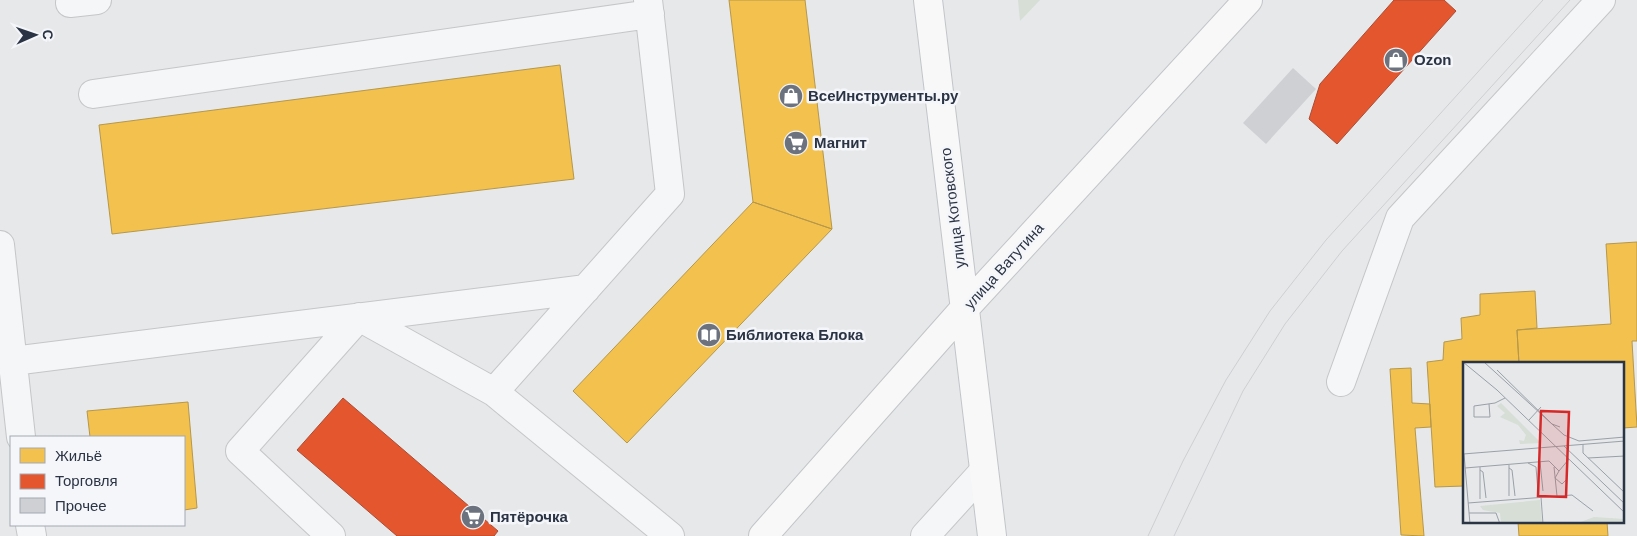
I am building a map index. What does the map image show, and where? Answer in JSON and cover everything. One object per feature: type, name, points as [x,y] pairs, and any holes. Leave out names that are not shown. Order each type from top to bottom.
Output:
[{"type":"main road","name":"улица Котовского","points":[[928,0],[992,536]]},
{"type":"main road","name":"улица Ватутина","points":[[763,536],[965,308],[1248,0]]},
{"type":"street","points":[[70,3],[97,0]]},
{"type":"street","points":[[1341,382],[1400,218],[1601,0]]},
{"type":"street","points":[[93,94],[649,7],[670,194],[494,392]]},
{"type":"street","points":[[0,245],[21,436]]},
{"type":"street","points":[[13,361],[586,289]]},
{"type":"street","points":[[359,317],[494,392],[670,536]]},
{"type":"street","points":[[331,536],[240,451],[359,317]]},
{"type":"street","points":[[925,536],[984,471]]},
{"type":"shaded area","points":[[1018,0],[1040,0],[1020,21]]},
{"type":"building: Жильё","points":[[729,0],[805,0],[832,229],[753,202]]},
{"type":"building: Жильё","points":[[560,65],[574,179],[112,234],[99,125]]},
{"type":"building: Жильё","points":[[753,202],[832,229],[627,443],[573,391]]},
{"type":"building: Жильё","points":[[1637,242],[1637,341],[1632,341],[1637,427],[1624,428],[1624,362],[1519,362],[1517,330],[1611,324],[1606,244]]},
{"type":"building: Жильё","points":[[1535,291],[1537,328],[1517,330],[1519,362],[1463,362],[1463,486],[1435,487],[1427,362],[1443,360],[1444,342],[1462,339],[1461,318],[1480,315],[1480,294]]},
{"type":"building: Жильё","points":[[1411,368],[1412,403],[1430,404],[1431,427],[1415,428],[1424,536],[1401,535],[1390,369]]},
{"type":"building: Жильё","points":[[188,402],[197,508],[185,510],[185,436],[90,436],[87,411]]},
{"type":"building: Жильё","points":[[1518,524],[1607,524],[1608,536],[1519,536]]},
{"type":"building: Торговля","points":[[1394,0],[1444,0],[1456,11],[1337,144],[1309,119],[1320,84]]},
{"type":"building: Торговля","points":[[343,398],[498,531],[494,536],[397,536],[297,450]]},
{"type":"building: Прочее","points":[[1293,68],[1316,89],[1266,144],[1243,123]]},
{"type":"tram line","points":[[1148,536],[1183,461],[1226,380],[1270,311],[1326,240],[1543,0]]},
{"type":"tram line","points":[[1174,536],[1243,391],[1285,324],[1342,251],[1570,0]]},
{"type":"place","name":"Ozon","points":[[1396,60]]},
{"type":"place","name":"ВсеИнструменты.ру","points":[[791,96]]},
{"type":"place","name":"Магнит","points":[[796,143]]},
{"type":"place","name":"Библиотека Блока","points":[[709,335]]},
{"type":"place","name":"Пятёрочка","points":[[473,517]]}]
